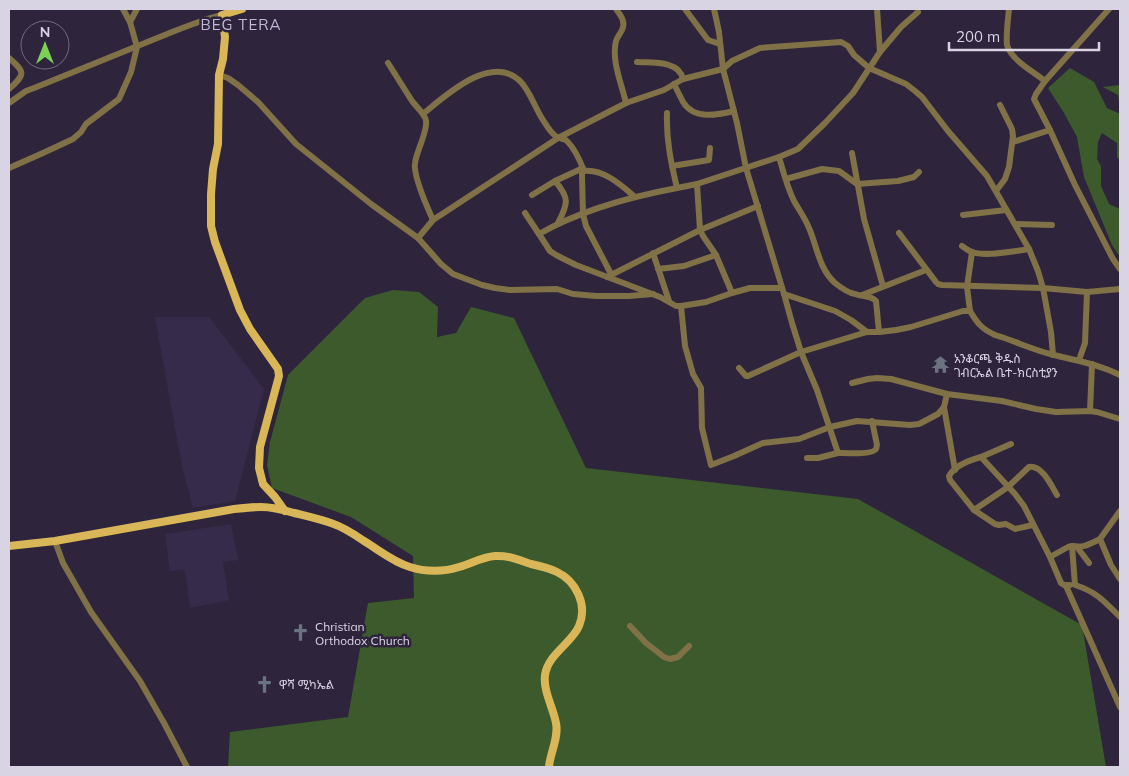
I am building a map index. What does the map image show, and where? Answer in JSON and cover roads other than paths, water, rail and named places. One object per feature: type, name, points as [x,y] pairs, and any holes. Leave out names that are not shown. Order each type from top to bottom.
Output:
[{"type":"main road","points":[[242,9],[222,15],[225,36],[219,76],[218,144],[213,170],[211,226],[240,310],[250,329],[278,369],[279,376],[260,447],[259,468],[263,484],[285,511]]},
{"type":"main road","points":[[9,546],[55,541],[234,509],[262,507],[285,511],[332,524],[365,541],[398,562],[429,571],[456,568],[489,557],[504,556],[556,571],[570,581],[578,593],[581,601],[581,617],[579,627],[551,661],[545,677],[556,724],[556,735],[549,767]]},
{"type":"street","points":[[9,168],[73,139],[86,124],[121,95],[131,72],[137,47],[130,22],[123,9]]},
{"type":"street","points":[[130,22],[137,9]]},
{"type":"street","points":[[616,9],[624,24],[616,40],[615,59],[626,103]]},
{"type":"street","points":[[685,9],[708,40],[720,44]]},
{"type":"street","points":[[714,9],[720,32],[723,68],[746,168],[801,352],[817,390],[838,453]]},
{"type":"street","points":[[877,9],[880,52]]},
{"type":"street","points":[[1009,9],[1007,45],[1011,54],[1045,81]]},
{"type":"street","points":[[1109,9],[1045,81],[1034,99],[1075,185],[1120,269]]},
{"type":"street","points":[[539,234],[558,223],[583,214],[635,197],[697,184],[798,149],[853,93],[880,52],[901,27],[918,12]]},
{"type":"street","points":[[9,103],[26,91],[204,20],[222,15]]},
{"type":"street","points":[[418,238],[433,220],[558,138],[597,120],[626,103],[664,90],[683,79],[723,68],[732,61],[760,48],[841,42],[848,46],[854,55],[869,68],[906,84],[922,97],[948,131],[978,165],[996,191],[1029,249],[1043,288],[1053,355]]},
{"type":"street","points":[[9,58],[20,69],[21,73],[19,80],[9,89]]},
{"type":"street","points":[[637,62],[668,65],[676,68],[683,79]]},
{"type":"street","points":[[388,63],[425,118],[426,125],[414,169],[433,220]]},
{"type":"street","points":[[422,114],[448,93],[470,80],[489,72],[507,73],[518,79],[523,85],[542,120],[558,138],[565,139],[568,142],[584,170]]},
{"type":"street","points":[[219,76],[228,78],[238,84],[258,102],[296,144],[371,204],[418,238],[441,264],[453,274],[495,288],[548,289],[596,296],[653,294]]},
{"type":"street","points":[[674,84],[683,102],[693,113],[713,115],[734,111]]},
{"type":"street","points":[[996,191],[1009,168],[1013,142],[1012,129],[1000,105]]},
{"type":"street","points":[[667,113],[666,130],[677,188]]},
{"type":"street","points":[[1013,142],[1050,130]]},
{"type":"street","points":[[672,166],[709,160],[710,148]]},
{"type":"street","points":[[852,153],[864,218],[883,286]]},
{"type":"street","points":[[779,157],[793,199],[809,228],[826,273],[841,287],[854,294],[876,301],[879,332]]},
{"type":"street","points":[[584,170],[582,173],[583,214],[586,226],[609,276]]},
{"type":"street","points":[[532,195],[555,181],[584,170],[610,178],[635,197]]},
{"type":"street","points":[[786,179],[822,170],[838,171],[857,184],[898,181],[914,177],[919,172]]},
{"type":"street","points":[[555,181],[565,194],[566,200],[565,209],[558,223]]},
{"type":"street","points":[[697,184],[700,230],[716,255],[732,292]]},
{"type":"street","points":[[609,276],[700,230],[758,206]]},
{"type":"street","points":[[963,215],[1006,210]]},
{"type":"street","points":[[525,213],[550,251],[556,255],[576,265],[653,294],[676,306],[706,302],[732,292],[750,288],[783,291],[834,311],[851,320],[867,332]]},
{"type":"street","points":[[1015,224],[1052,225]]},
{"type":"street","points":[[899,233],[938,284],[967,287],[1043,288],[1087,292],[1120,289]]},
{"type":"street","points":[[962,246],[972,252],[991,254],[1029,249]]},
{"type":"street","points":[[972,252],[967,287],[970,311],[979,325],[995,335],[1053,355],[1092,364],[1120,375]]},
{"type":"street","points":[[653,253],[669,301]]},
{"type":"street","points":[[658,269],[684,266],[716,255]]},
{"type":"street","points":[[861,295],[926,270]]},
{"type":"street","points":[[1079,360],[1085,343],[1087,292]]},
{"type":"street","points":[[681,306],[685,346],[693,374],[701,388],[702,428],[711,464],[763,443],[799,439],[830,426],[857,421],[919,424],[938,414],[944,407],[948,394]]},
{"type":"street","points":[[739,368],[748,376],[801,352],[867,332],[911,327],[963,311],[970,311]]},
{"type":"street","points":[[1090,411],[1092,364]]},
{"type":"street","points":[[852,384],[868,379],[891,379],[948,394],[1002,400],[1056,412],[1090,411],[1104,413],[1120,419]]},
{"type":"street","points":[[944,407],[955,470]]},
{"type":"street","points":[[807,458],[829,456],[838,453],[871,452],[875,450],[877,445],[872,421]]},
{"type":"street","points":[[1011,444],[965,462],[951,473],[949,476],[950,480],[974,510],[995,524],[1006,524],[1015,529],[1033,525]]},
{"type":"street","points":[[981,457],[1024,506],[1061,583],[1066,586],[1120,707]]},
{"type":"street","points":[[974,510],[1008,486],[1029,467],[1037,469],[1048,479],[1057,495]]},
{"type":"street","points":[[1050,557],[1068,547],[1087,546],[1100,539],[1120,511]]},
{"type":"street","points":[[1100,539],[1111,565],[1120,579]]},
{"type":"street","points":[[55,541],[63,563],[91,612],[140,681],[187,767]]},
{"type":"street","points":[[1075,547],[1089,563]]},
{"type":"street","points":[[1075,547],[1075,585]]},
{"type":"street","points":[[1066,586],[1075,585],[1088,589],[1120,617]]},
{"type":"street","points":[[630,626],[664,658],[670,659],[678,656],[689,646]]},
{"type":"place","name":"አንቆርጫ ቅዱስ ገብርኤል ቤተ-ክርስቲያን","points":[[940,365]]},
{"type":"place","name":"Christian Orthodox Church","points":[[301,633]]},
{"type":"place","name":"ዋሻ ሚካኤል","points":[[265,684]]},
{"type":"district","name":"BEG TERA","points":[[241,24]]}]
